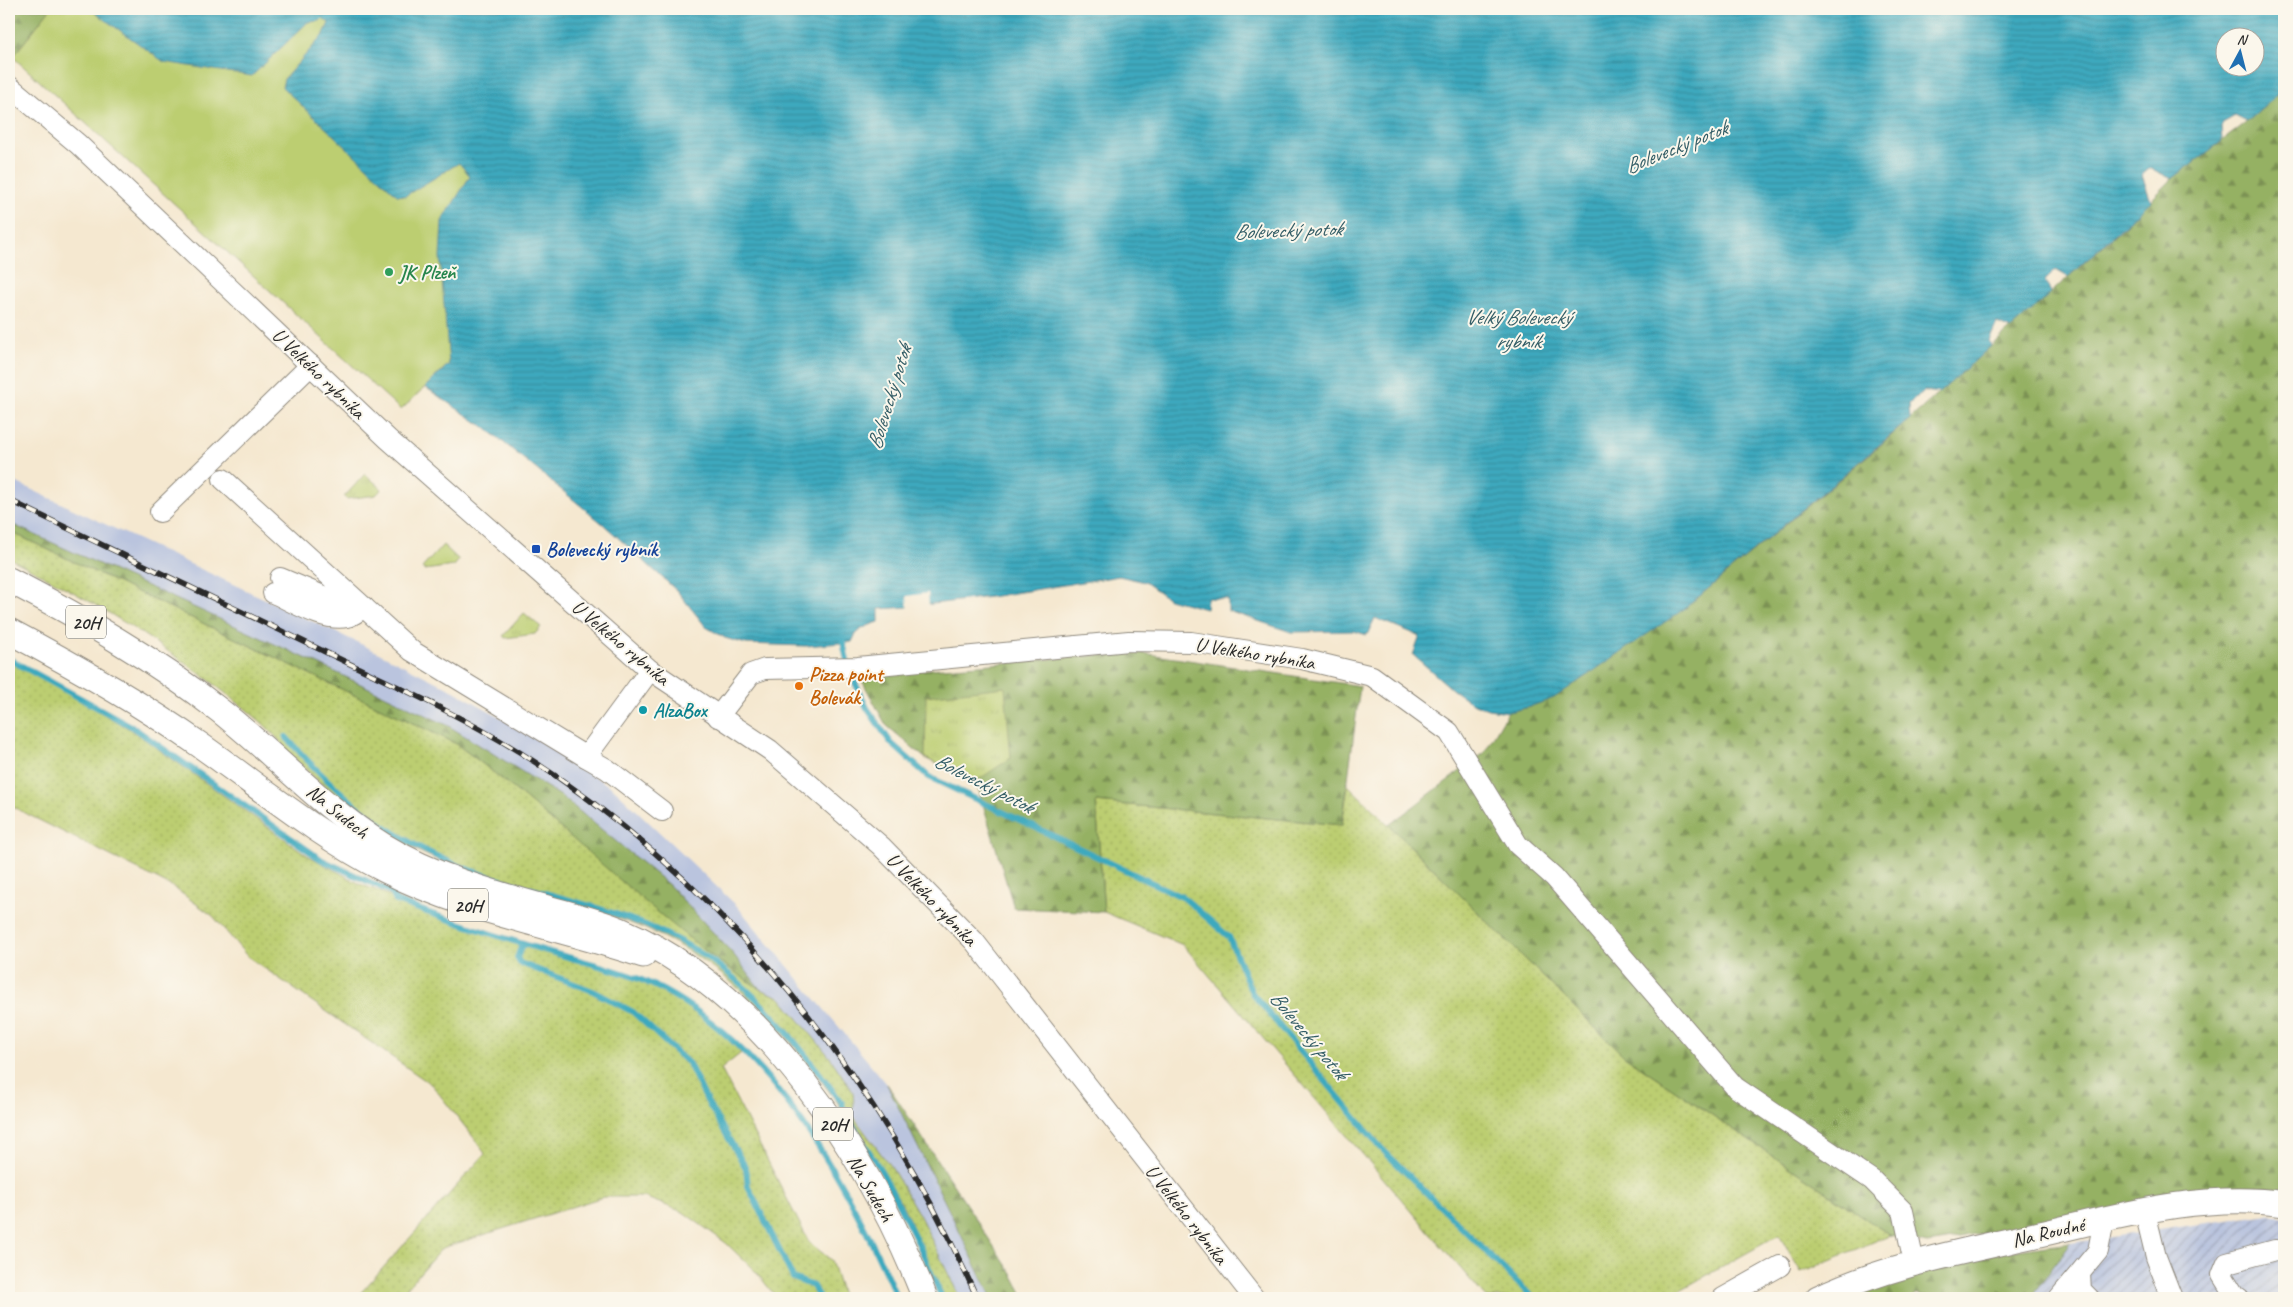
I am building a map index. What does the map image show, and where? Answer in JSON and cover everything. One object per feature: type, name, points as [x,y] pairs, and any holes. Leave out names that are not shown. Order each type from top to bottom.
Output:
[{"type":"main road","name":"Na Sudech","points":[[9,580],[162,668],[220,710],[332,809],[385,846],[434,872],[460,882],[620,930],[659,949],[726,997],[766,1036],[831,1121],[889,1217],[925,1298]]},
{"type":"main road","name":"Na Sudech","points":[[9,631],[91,675],[149,710],[263,791],[351,850],[385,870],[454,900],[635,952],[701,978]]},
{"type":"main road","name":"Na Roudné","points":[[1818,1298],[1914,1263],[2104,1220],[2186,1205],[2225,1201],[2264,1201],[2284,1204]]},
{"type":"street","name":"U Velkého rybníka","points":[[9,86],[78,144],[388,439],[650,670],[723,711],[881,846],[954,918],[974,941],[1254,1298]]},
{"type":"street","points":[[160,512],[311,366]]},
{"type":"street","points":[[223,479],[412,650],[607,769],[662,811]]},
{"type":"street","points":[[276,586],[360,604]]},
{"type":"street","name":"U Velkého rybníka","points":[[723,711],[751,674],[765,669],[858,667],[1129,641],[1191,642],[1302,659],[1372,676],[1449,732],[1518,845],[1554,877],[1735,1086],[1872,1180],[1903,1211],[1914,1263]]},
{"type":"street","points":[[586,757],[650,670]]},
{"type":"street","points":[[2144,1212],[2156,1257],[2172,1298]]},
{"type":"street","points":[[2059,1298],[2098,1251],[2104,1220]]},
{"type":"street","points":[[2239,1298],[2235,1296],[2222,1275],[2227,1263],[2275,1250],[2284,1252]]},
{"type":"street","points":[[1723,1298],[1780,1266]]},
{"type":"street","points":[[2080,1274],[2081,1290],[2089,1298]]},
{"type":"shaded area","points":[[9,479],[363,645],[454,691],[520,728],[614,789],[737,906],[887,1084],[992,1298],[960,1298],[921,1218],[893,1170],[797,1037],[734,955],[670,886],[561,796],[447,725],[314,662],[9,523]]},
{"type":"shaded area","points":[[2269,1214],[2284,1218],[2284,1298],[2031,1298],[2070,1243]]},
{"type":"green space","points":[[9,9],[50,9],[13,57],[9,53]]},
{"type":"green space","name":"JK Plzeň","points":[[50,9],[406,9],[607,180],[449,364],[401,410],[13,57]]},
{"type":"green space","points":[[2284,83],[2284,1191],[2265,1187],[1928,1243],[1890,1235],[1623,1055],[1389,825],[1484,753],[1508,712],[1529,707],[1684,609],[1883,443],[2122,229],[2172,179],[2247,122],[2275,97]]},
{"type":"green space","points":[[365,474],[382,489],[376,495],[346,499],[344,497]]},
{"type":"green space","points":[[9,523],[314,662],[447,725],[561,796],[670,886],[734,955],[760,989],[713,957],[643,900],[519,793],[455,743],[9,531]]},
{"type":"green space","points":[[9,531],[455,743],[499,776],[708,953],[760,989],[780,997],[829,1056],[853,1092],[854,1105],[850,1112],[893,1170],[921,1218],[960,1298],[945,1298],[904,1208],[847,1109],[840,1106],[773,1022],[721,974],[693,954],[662,936],[599,912],[479,876],[422,853],[382,831],[312,776],[260,721],[201,674],[108,612],[9,558]]},
{"type":"green space","points":[[443,545],[459,560],[454,566],[424,570],[422,568]]},
{"type":"green space","points":[[524,613],[541,627],[535,634],[505,638],[503,636]]},
{"type":"green space","points":[[1135,652],[1360,686],[1342,825],[1096,802],[1104,912],[1014,908],[977,784],[925,758],[886,725],[859,675]]},
{"type":"green space","points":[[9,662],[130,729],[307,855],[360,884],[467,926],[608,968],[675,996],[715,1024],[741,1053],[721,1069],[809,1242],[831,1260],[843,1298],[777,1298],[756,1272],[726,1243],[683,1212],[644,1197],[603,1197],[442,1248],[398,1298],[356,1298],[485,1154],[432,1085],[247,956],[213,916],[173,887],[9,805]]},
{"type":"green space","points":[[1005,687],[1011,758],[975,782],[925,758],[926,696]]},
{"type":"green space","points":[[1348,785],[1623,1055],[1890,1235],[1801,1272],[1779,1235],[1666,1298],[1486,1298],[1183,945],[1104,912],[1096,802],[1342,825]]},
{"type":"green space","points":[[887,1084],[1012,1274],[1025,1298],[992,1298]]},
{"type":"green space","points":[[2070,1243],[2031,1298],[1938,1298],[1917,1294],[1911,1298],[1850,1298],[1902,1277],[2003,1252]]},
{"type":"water","name":"Velký Bolevecký rybník","points":[[90,9],[2284,9],[2284,83],[2275,97],[2247,122],[2235,116],[2221,124],[2222,141],[2172,179],[2150,168],[2142,175],[2151,201],[2068,277],[2056,270],[2045,281],[2051,293],[2011,329],[1997,323],[1989,341],[1991,346],[1939,393],[1924,391],[1909,404],[1910,419],[1684,609],[1554,698],[1508,712],[1488,709],[1472,703],[1453,690],[1413,655],[1420,636],[1375,618],[1367,635],[1354,631],[1291,632],[1228,611],[1228,599],[1207,598],[1206,609],[1169,599],[1145,582],[1119,576],[990,597],[879,609],[879,622],[862,629],[856,634],[852,642],[806,646],[746,644],[725,638],[706,627],[677,591],[603,524],[487,429],[425,387],[449,364],[440,257],[442,221],[470,176],[459,163],[405,196],[397,195],[282,87],[284,79],[324,34],[329,23],[323,18],[320,21],[308,22],[252,76],[164,62]]},
{"type":"pier","points":[[928,593],[929,607],[908,610],[907,596]]},
{"type":"waterway","name":"Bolevecký potok","points":[[842,637],[849,670],[867,708],[891,743],[929,777],[1184,898],[1229,937],[1252,993],[1381,1148],[1533,1298]]},
{"type":"waterway","points":[[9,659],[131,726],[322,860],[391,892],[396,901],[506,939],[632,976],[688,1005],[728,1036],[764,1074],[797,1116],[827,1160],[853,1207],[877,1253],[897,1298]]},
{"type":"waterway","points":[[286,737],[324,777],[365,812],[386,828],[433,855],[459,866],[519,886],[611,912],[640,923],[697,951],[739,982],[776,1020],[842,1103],[844,1111],[883,1174],[920,1247],[942,1298]]},
{"type":"waterway","points":[[522,944],[517,958],[520,963],[593,991],[633,1012],[689,1064],[708,1103],[746,1168],[748,1186],[793,1278],[813,1286],[819,1298]]},
{"type":"railway","points":[[9,500],[447,711],[521,753],[595,804],[664,861],[729,924],[789,992],[844,1064],[894,1139],[938,1217],[977,1298]]},
{"type":"place","name":"JK Plzeň","points":[[389,272]]},
{"type":"place","name":"Bolevecký rybník","points":[[536,549]]},
{"type":"place","name":"Pizza point Bolevák","points":[[799,686]]},
{"type":"place","name":"AlzaBox","points":[[643,710]]}]
